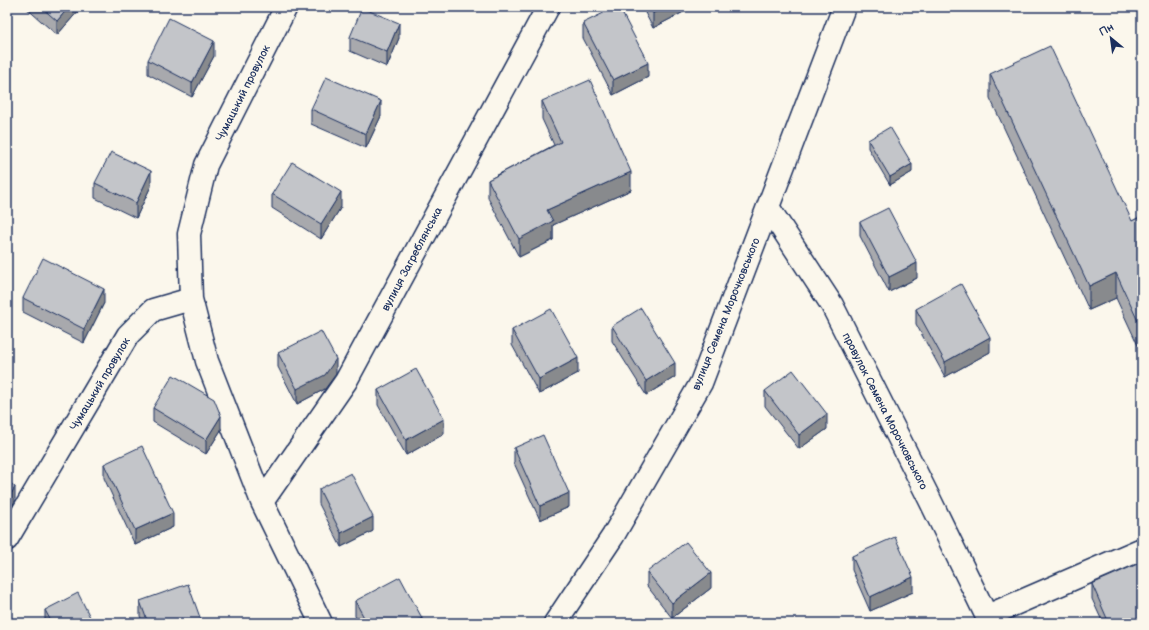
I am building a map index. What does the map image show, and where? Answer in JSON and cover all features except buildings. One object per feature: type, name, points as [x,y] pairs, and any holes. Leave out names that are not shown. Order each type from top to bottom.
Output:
[{"type":"street","name":"Чумацький провулок","points":[[7,539],[128,335],[153,310],[191,299],[189,234],[206,165],[286,7]]},
{"type":"street","name":"вулиця Загреблянська","points":[[262,502],[346,381],[548,7]]},
{"type":"street","name":"вулиця Семена Морочковського","points":[[556,623],[613,536],[701,383],[844,7]]},
{"type":"street","name":"провулок Семена Морочковського","points":[[768,207],[832,305],[989,619]]},
{"type":"street","points":[[191,299],[207,361],[262,502],[321,623]]},
{"type":"street","points":[[989,619],[1142,549]]}]
